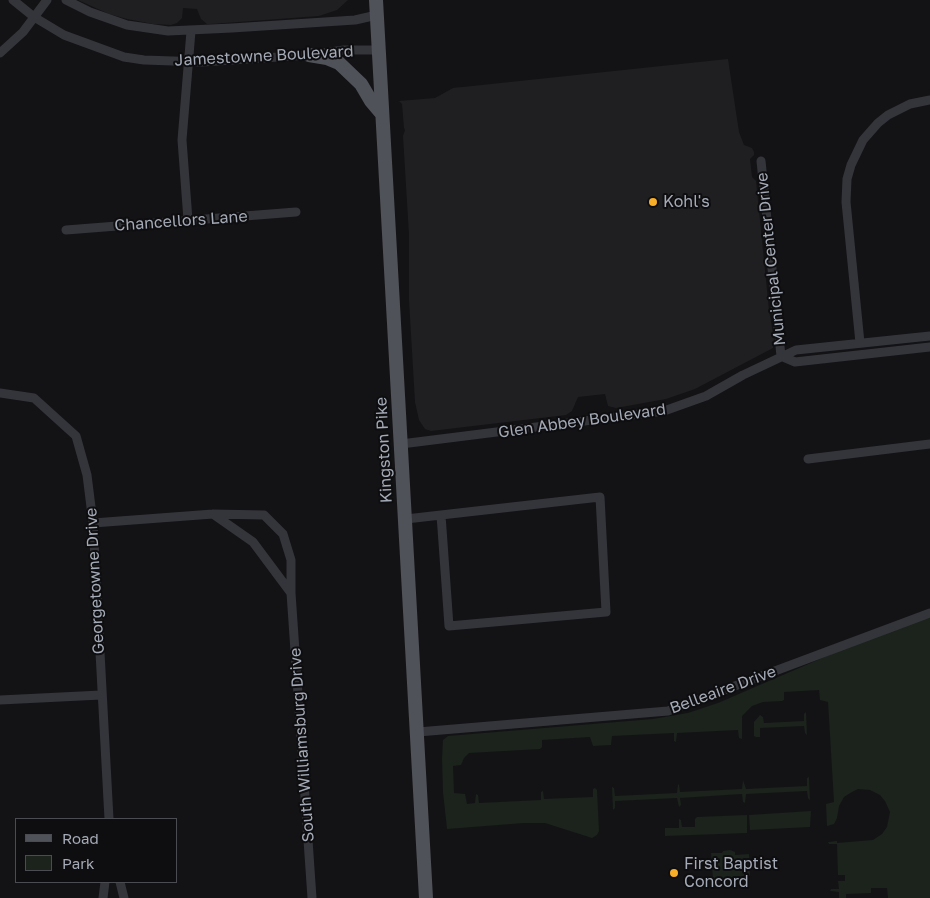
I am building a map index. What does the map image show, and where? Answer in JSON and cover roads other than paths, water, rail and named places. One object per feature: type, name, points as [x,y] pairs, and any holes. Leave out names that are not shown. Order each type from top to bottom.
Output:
[{"type":"main road","name":"Kingston Pike","points":[[376,0],[426,898]]},
{"type":"main road","points":[[309,55],[327,58],[339,63],[361,84],[371,101],[382,114]]},
{"type":"street","name":"Jamestowne Boulevard","points":[[13,0],[34,18],[64,35],[124,57],[144,60],[187,62],[309,55],[344,50],[380,50]]},
{"type":"street","points":[[0,53],[10,45],[34,18],[47,0]]},
{"type":"street","name":"Jamestowne Boulevard","points":[[66,0],[90,12],[127,24],[168,31],[354,20],[377,16]]},
{"type":"street","points":[[188,220],[182,140],[191,30]]},
{"type":"street","points":[[860,343],[846,202],[847,179],[851,165],[863,140],[878,123],[888,115],[910,104],[930,100]]},
{"type":"street","name":"Municipal Center Drive","points":[[761,161],[781,356]]},
{"type":"street","name":"Chancellors Lane","points":[[66,230],[296,212]]},
{"type":"street","name":"Glen Abbey Boulevard","points":[[401,444],[664,411],[706,396],[796,350],[930,336]]},
{"type":"street","points":[[781,356],[795,362],[930,348]]},
{"type":"street","name":"Georgetowne Drive","points":[[0,392],[34,398],[76,436],[87,475],[93,523],[109,818]]},
{"type":"street","points":[[808,459],[930,444]]},
{"type":"street","points":[[406,519],[441,515],[600,497],[606,612],[449,626],[441,515]]},
{"type":"street","points":[[213,514],[254,542],[291,593]]},
{"type":"street","name":"South Williamsburg Drive","points":[[93,523],[213,514],[264,515],[282,534],[291,560],[291,593],[312,898]]},
{"type":"street","name":"Belleaire Drive","points":[[418,732],[668,711],[930,613]]},
{"type":"street","points":[[0,700],[102,695]]},
{"type":"street","points":[[103,898],[105,883]]},
{"type":"street","points":[[120,883],[124,898]]},
{"type":"place","name":"Kohl's","points":[[653,202]]},
{"type":"place","name":"First Baptist Concord","points":[[674,873]]}]
